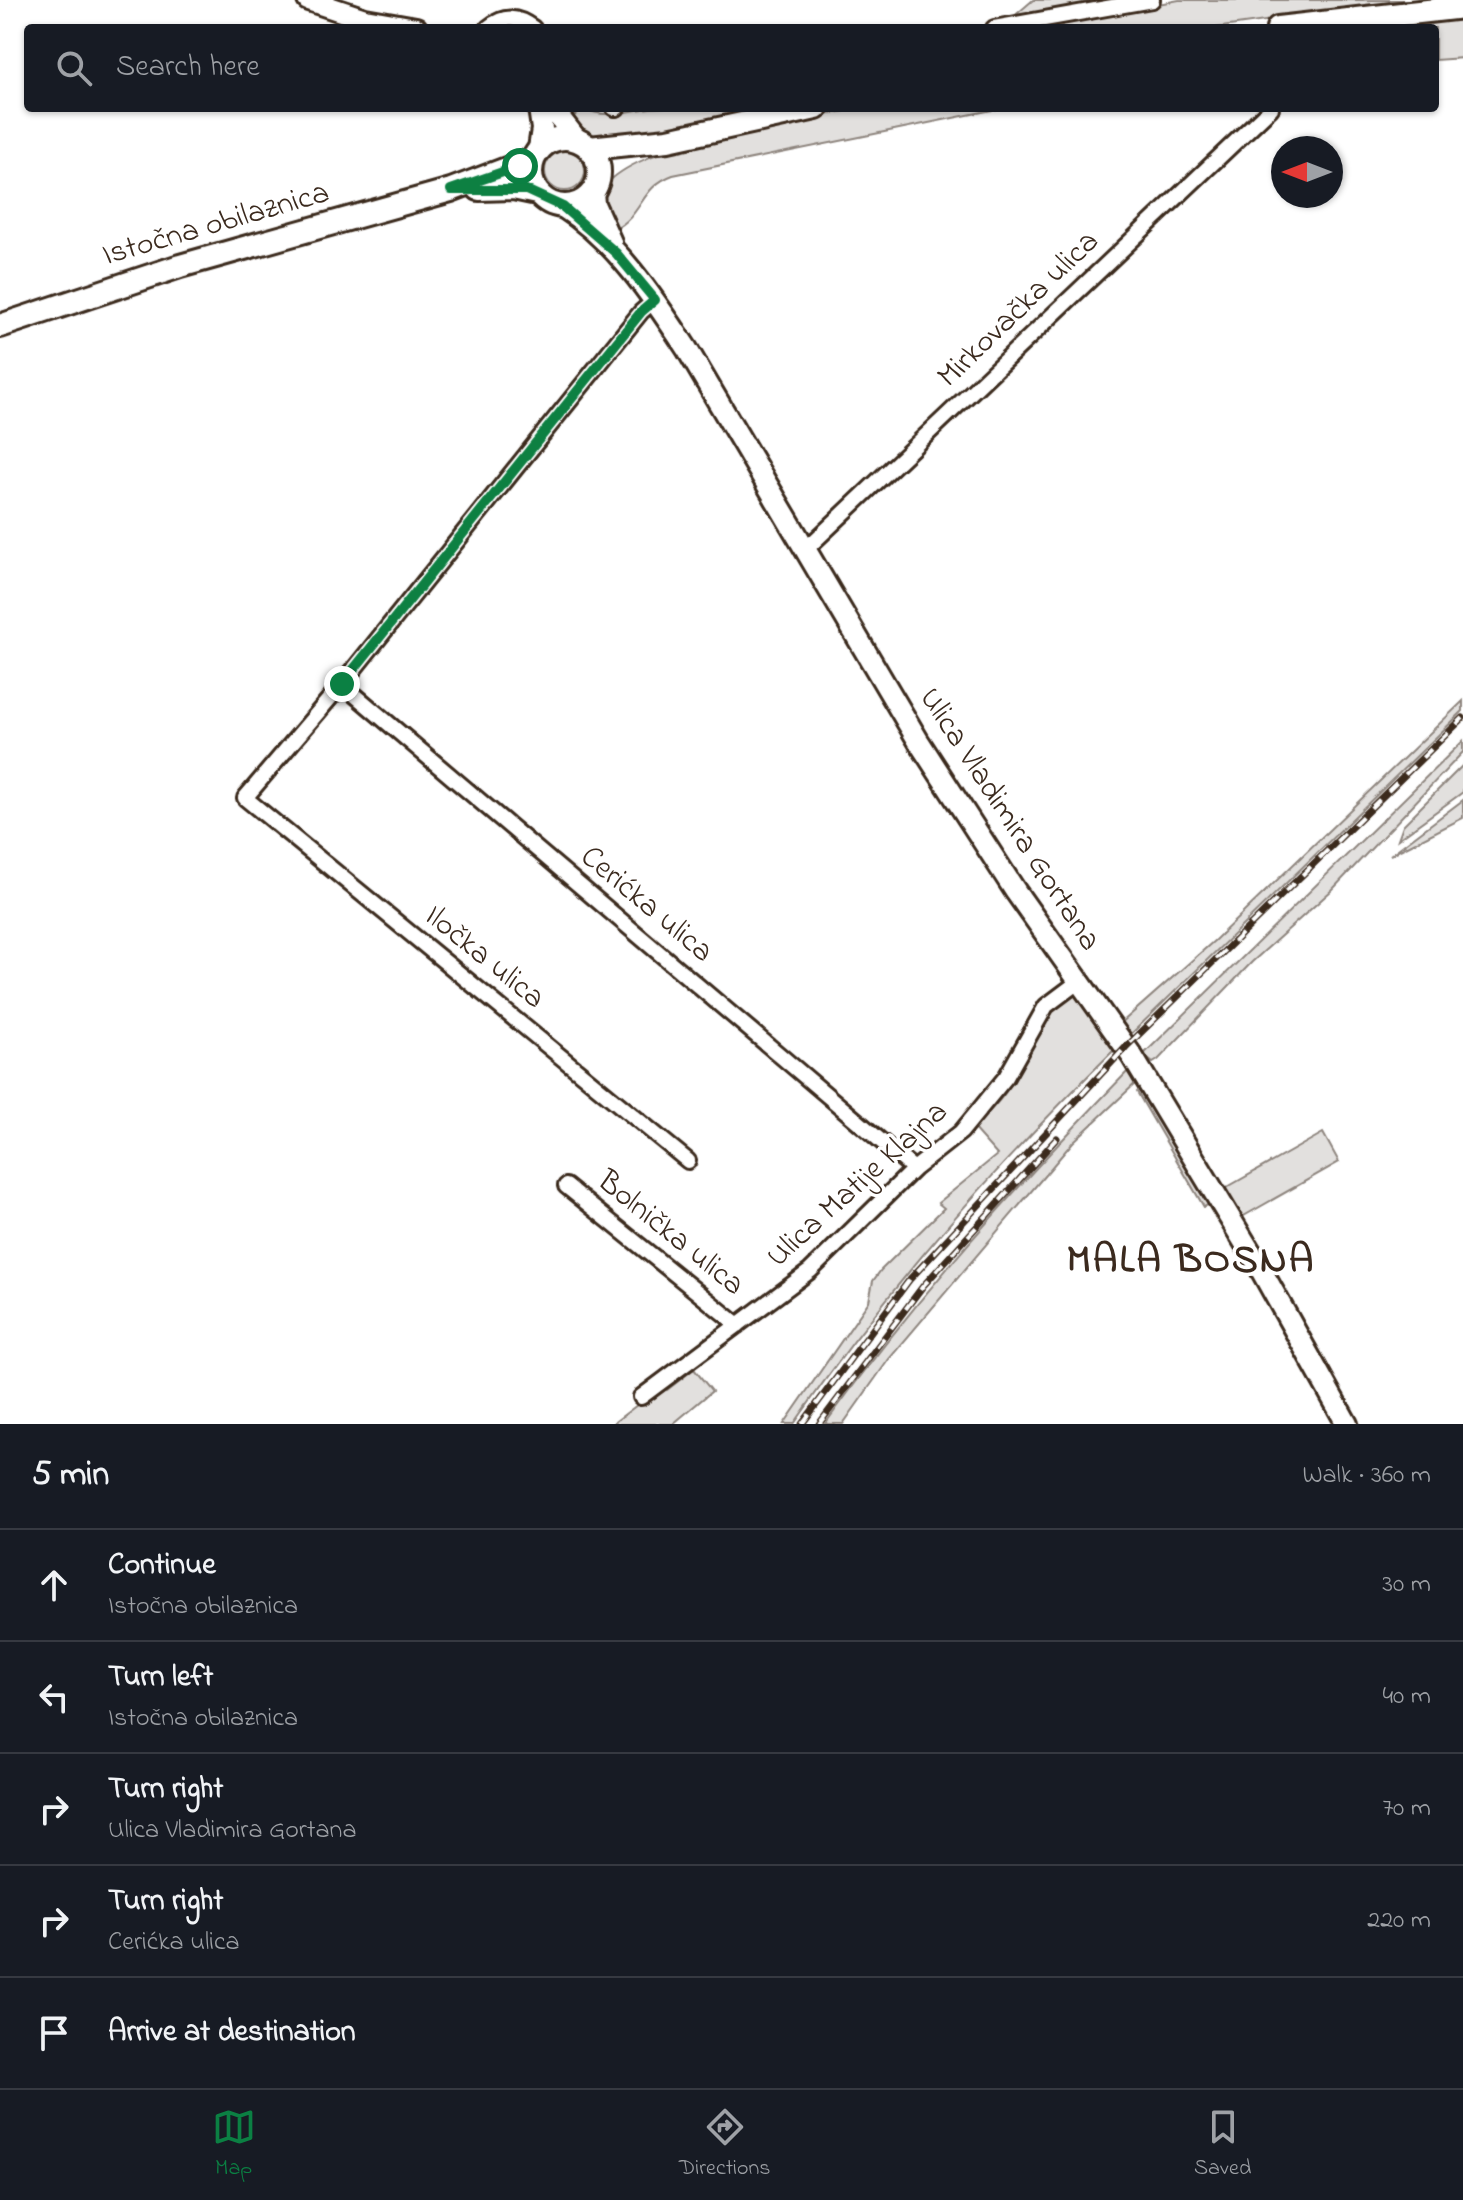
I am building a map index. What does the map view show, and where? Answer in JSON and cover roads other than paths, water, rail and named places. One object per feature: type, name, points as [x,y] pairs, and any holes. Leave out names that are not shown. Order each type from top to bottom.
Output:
[{"type":"main road","points":[[308,0],[365,19],[393,24]]},
{"type":"main road","points":[[1313,24],[1463,7]]},
{"type":"main road","points":[[540,112],[542,129],[530,170],[537,193],[553,205],[563,207],[585,201],[617,165],[668,140]]},
{"type":"main road","points":[[555,112],[596,158],[596,187]]},
{"type":"main road","points":[[536,154],[557,138],[583,144],[668,140],[798,112]]},
{"type":"main road","name":"Istočna obilaznica","points":[[0,326],[180,266],[451,190],[536,154]]},
{"type":"main road","name":"Ulica Vladimira Gortana","points":[[596,187],[594,204],[616,253]]},
{"type":"main road","name":"Istočna obilaznica","points":[[451,190],[513,188],[537,193]]},
{"type":"main road","name":"Ulica Vladimira Gortana","points":[[563,207],[616,253],[655,300],[687,349],[919,742],[1146,1080],[1260,1268],[1347,1424]]},
{"type":"street","points":[[1017,24],[1152,0]]},
{"type":"street","points":[[493,24],[515,18],[526,24]]},
{"type":"street","name":"Mirkovačka ulica","points":[[804,551],[1267,112]]},
{"type":"street","points":[[342,684],[579,388],[641,312],[655,300]]},
{"type":"street","name":"Iločka ulica","points":[[342,684],[245,798],[688,1161]]},
{"type":"street","name":"Cerićka ulica","points":[[342,684],[914,1169]]},
{"type":"street","name":"Ulica Matije Klajna","points":[[641,1397],[810,1271],[914,1169],[961,1132],[1006,1077],[1046,1006],[1078,982]]},
{"type":"street","name":"Bolnička ulica","points":[[566,1186],[738,1325]]},
{"type":"railway","points":[[802,1424],[910,1279],[1126,1047],[1463,718]]},
{"type":"railway","points":[[819,1424],[923,1286],[1057,1138]]},
{"type":"district","name":"MALA BOSNA","points":[[1191,1261]]}]
